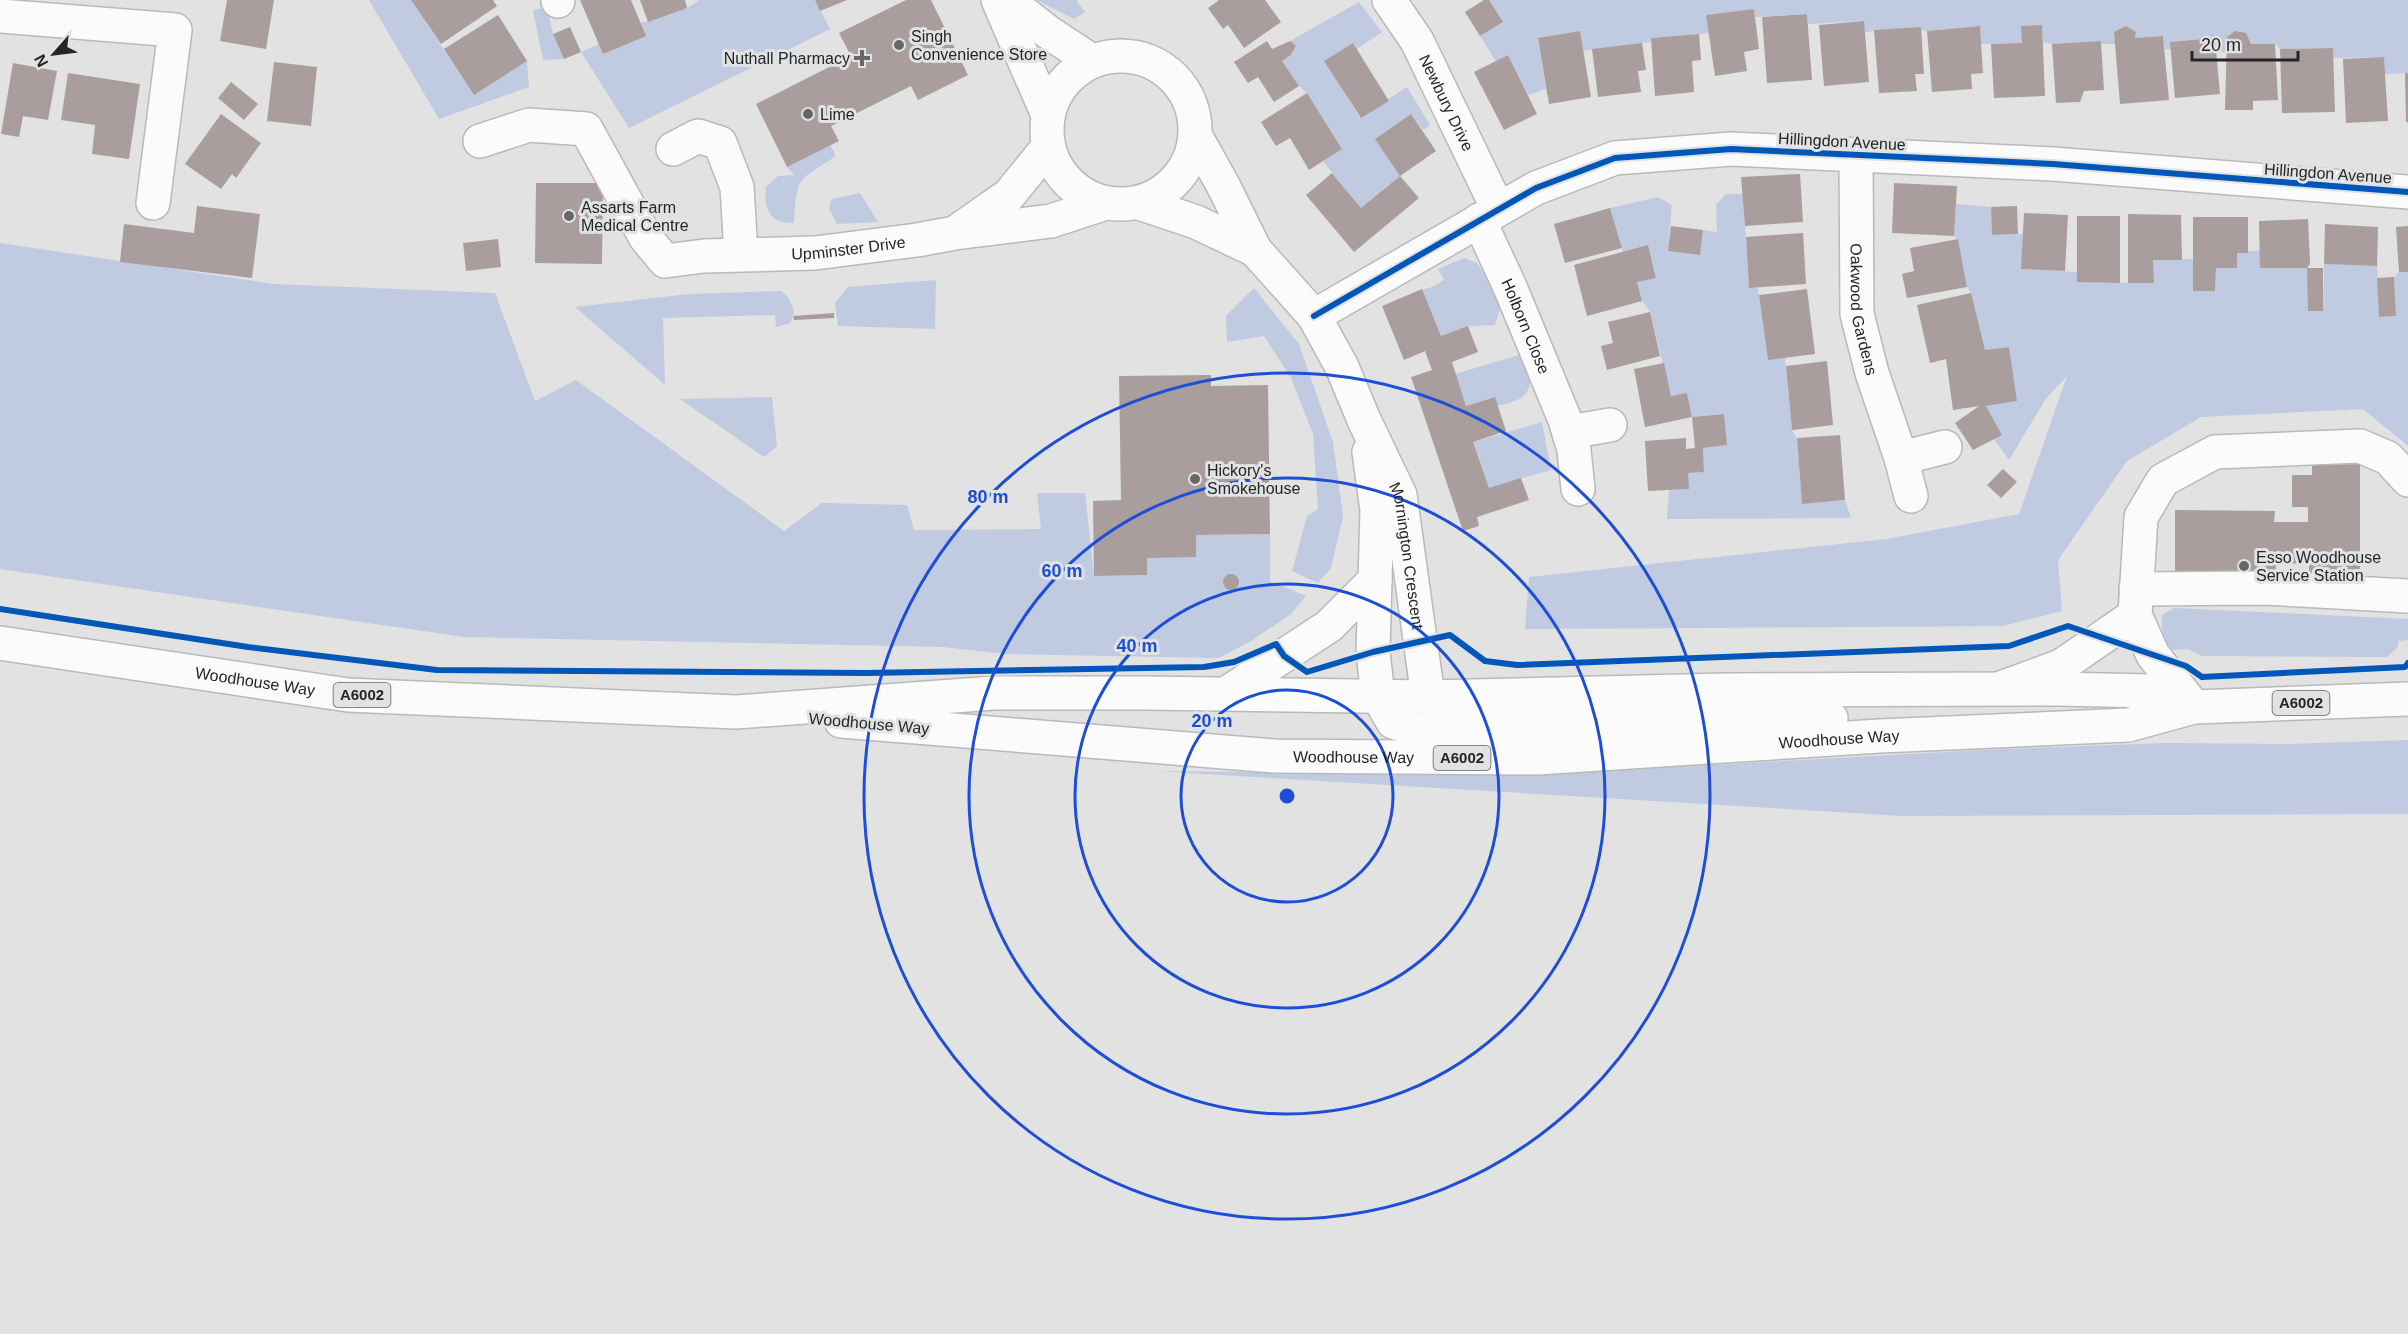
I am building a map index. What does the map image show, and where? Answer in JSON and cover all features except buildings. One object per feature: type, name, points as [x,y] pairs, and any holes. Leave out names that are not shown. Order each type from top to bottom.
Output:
[{"type":"street","name":"Mornington Crescent","points":[[998,0],[1048,115]]},
{"type":"street","points":[[1008,0],[1048,32],[1092,61]]},
{"type":"street","name":"Newbury Drive","points":[[1389,0],[1417,41],[1488,215]]},
{"type":"street","points":[[0,16],[175,30],[153,203]]},
{"type":"street","name":"Mornington Crescent","points":[[1124,56],[1140,58],[1155,63],[1176,79],[1190,100],[1196,135],[1192,151],[1181,174],[1170,186],[1156,196],[1139,203],[1122,205],[1106,203],[1082,194],[1064,178],[1054,164],[1046,133],[1048,115],[1060,87],[1080,68],[1092,61],[1124,56]]},
{"type":"street","name":"Upminster Drive","points":[[480,141],[529,124],[586,129],[646,238],[665,261],[704,256],[740,239],[815,253],[917,240],[1051,221],[1106,203]]},
{"type":"street","name":"Mornington Crescent","points":[[1196,135],[1255,250],[1314,316],[1342,367],[1364,420],[1400,495],[1428,697]]},
{"type":"street","points":[[673,149],[698,136],[720,143],[737,187],[740,239]]},
{"type":"street","name":"Upminster Drive","points":[[955,233],[1009,195],[1048,147]]},
{"type":"street","name":"Hillingdon Avenue","points":[[1314,316],[1536,188],[1615,158],[1731,149],[2053,164],[2408,192]]},
{"type":"street","name":"Oakwood Gardens","points":[[1856,156],[1857,314],[1872,373],[1901,458],[1911,496]]},
{"type":"street","name":"Mornington Crescent","points":[[1139,203],[1196,222],[1255,250]]},
{"type":"street","name":"Holborn Close","points":[[1488,215],[1510,287],[1569,432],[1574,450],[1578,489]]},
{"type":"street","name":"Mornington Crescent","points":[[1364,420],[1377,510],[1373,652],[1386,709]]},
{"type":"street","points":[[1569,432],[1611,425]]},
{"type":"street","points":[[2194,707],[2153,655],[2136,602],[2141,518],[2163,480],[2215,452],[2360,446],[2388,458],[2408,480]]},
{"type":"street","points":[[1901,458],[1945,447]]},
{"type":"street","name":"Mornington Crescent","points":[[1227,693],[1329,626],[1375,580]]},
{"type":"street","points":[[1996,689],[2061,666],[2136,602],[2265,588],[2408,596]]},
{"type":"street","name":"Woodhouse Way","points":[[0,643],[348,695],[728,712],[1250,754],[1318,756],[1538,758],[1880,735],[2128,725],[2194,707],[2408,699]]},
{"type":"street","name":"Woodhouse Way","points":[[728,712],[994,693],[1227,693],[1386,709],[1428,697],[1725,690],[1996,689],[2151,692],[2194,707]]},
{"type":"street","points":[[1318,756],[1386,709]]},
{"type":"street","name":"A6002","points":[[1386,709],[1418,730],[1664,721],[1904,717],[2065,727]]},
{"type":"shaded area","points":[[369,0],[411,0],[474,95],[527,61],[529,87],[439,119]]},
{"type":"shaded area","points":[[700,0],[815,0],[830,29],[629,128],[581,52],[599,44],[603,54],[640,23],[687,8]]},
{"type":"shaded area","points":[[1037,0],[1076,0],[1085,12],[1074,19]]},
{"type":"shaded area","points":[[1489,0],[2408,0],[2408,73],[2385,74],[2384,57],[2333,58],[2332,48],[2280,49],[2275,44],[2251,44],[2227,53],[2216,51],[2215,38],[2170,42],[2171,49],[2165,49],[2163,36],[2135,38],[2136,32],[2126,26],[2114,32],[2115,44],[2102,44],[2101,41],[2052,44],[2043,42],[2042,25],[2022,43],[1981,44],[1980,26],[1927,31],[1921,30],[1921,27],[1865,32],[1863,21],[1808,24],[1807,14],[1755,17],[1754,9],[1706,15],[1709,33],[1651,38],[1651,42],[1583,51],[1580,31],[1538,38],[1546,89],[1528,95],[1508,55],[1496,61],[1480,36],[1503,22]]},
{"type":"shaded area","points":[[1359,2],[1382,32],[1357,49],[1353,43],[1325,61],[1360,118],[1407,87],[1430,125],[1423,130],[1411,114],[1376,138],[1400,176],[1361,208],[1323,161],[1342,149],[1307,93],[1299,86],[1282,61],[1291,55],[1296,47],[1290,41]]},
{"type":"shaded area","points":[[547,7],[553,34],[564,59],[543,60],[533,10]]},
{"type":"shaded area","points":[[830,145],[836,156],[806,176],[798,188],[794,223],[774,218],[767,208],[766,187],[778,176],[794,175],[787,167]]},
{"type":"shaded area","points":[[860,193],[878,222],[837,224],[829,208],[831,199]]},
{"type":"shaded area","points":[[1726,194],[1743,194],[1749,288],[1758,288],[1768,359],[1785,358],[1792,430],[1797,438],[1802,504],[1845,500],[1851,518],[1667,519],[1669,490],[1688,489],[1688,473],[1704,472],[1703,448],[1727,445],[1724,414],[1692,417],[1687,393],[1671,396],[1650,312],[1642,301],[1637,282],[1656,277],[1648,246],[1623,252],[1610,208],[1658,197],[1672,205],[1668,251],[1700,255],[1703,230],[1717,232],[1716,205]]},
{"type":"shaded area","points":[[1956,204],[1991,207],[1992,235],[2023,234],[2022,269],[2077,272],[2078,282],[2153,283],[2153,260],[2193,259],[2193,291],[2215,291],[2216,268],[2237,268],[2237,253],[2260,250],[2261,268],[2307,268],[2309,311],[2323,311],[2324,264],[2377,266],[2379,317],[2396,316],[2394,277],[2399,272],[2408,272],[2408,446],[2363,409],[2201,417],[2127,461],[2058,560],[2062,611],[2003,626],[1525,629],[1529,577],[1886,539],[2019,514],[2067,376],[2045,400],[2009,460],[1994,439],[2002,435],[1986,406],[2017,401],[2009,347],[1985,350],[1971,293],[1967,287],[1958,239],[1954,236]]},
{"type":"shaded area","points":[[0,243],[274,284],[495,293],[535,401],[576,380],[784,531],[822,503],[907,505],[914,530],[1041,529],[1037,493],[1085,493],[1094,576],[1147,575],[1147,558],[1196,535],[1270,534],[1270,581],[1306,596],[1291,614],[1251,641],[1219,658],[1006,654],[943,647],[464,637],[0,569]]},
{"type":"shaded area","points":[[1464,258],[1477,263],[1502,301],[1495,325],[1468,326],[1441,336],[1422,290],[1444,280],[1438,269]]},
{"type":"shaded area","points":[[936,280],[935,329],[838,326],[835,303],[848,287]]},
{"type":"shaded area","points":[[1254,288],[1299,344],[1333,442],[1343,516],[1331,568],[1318,583],[1292,571],[1307,516],[1318,509],[1313,434],[1291,378],[1264,336],[1227,342],[1226,316]]},
{"type":"shaded area","points":[[781,291],[789,298],[794,312],[790,323],[776,327],[775,315],[663,318],[665,385],[575,307],[689,294]]},
{"type":"shaded area","points":[[1519,355],[1527,366],[1530,379],[1530,385],[1523,396],[1497,406],[1494,397],[1466,406],[1455,374]]},
{"type":"shaded area","points":[[772,397],[777,446],[764,457],[680,399]]},
{"type":"shaded area","points":[[1542,422],[1551,470],[1489,488],[1473,442]]},
{"type":"shaded area","points":[[2174,608],[2408,619],[2408,640],[2399,641],[2397,648],[2387,657],[2202,656],[2188,649],[2173,650],[2167,642],[2162,630],[2162,615]]},
{"type":"shaded area","points":[[2408,740],[2408,814],[1903,816],[1155,771],[1532,775],[1981,750],[2166,743],[2288,744]]},
{"type":"cycle path","points":[[1314,316],[1536,188],[1615,158],[1731,149],[2053,164],[2408,192]]},
{"type":"cycle path","points":[[0,609],[248,647],[437,670],[866,673],[1204,667],[1234,662],[1276,644],[1284,656],[1307,672],[1373,652],[1450,635],[1485,661],[1517,665],[2009,646],[2068,626],[2186,666],[2202,677],[2405,667],[2408,663]]},
{"type":"place","name":"Singh Convenience Store","points":[[899,45]]},
{"type":"place","name":"Nuthall Pharmacy","points":[[862,58]]},
{"type":"place","name":"Lime","points":[[808,114]]},
{"type":"place","name":"Assarts Farm Medical Centre","points":[[569,216]]},
{"type":"place","name":"Hickory's Smokehouse","points":[[1195,479]]},
{"type":"place","name":"Esso Woodhouse Service Station","points":[[2244,566]]}]
